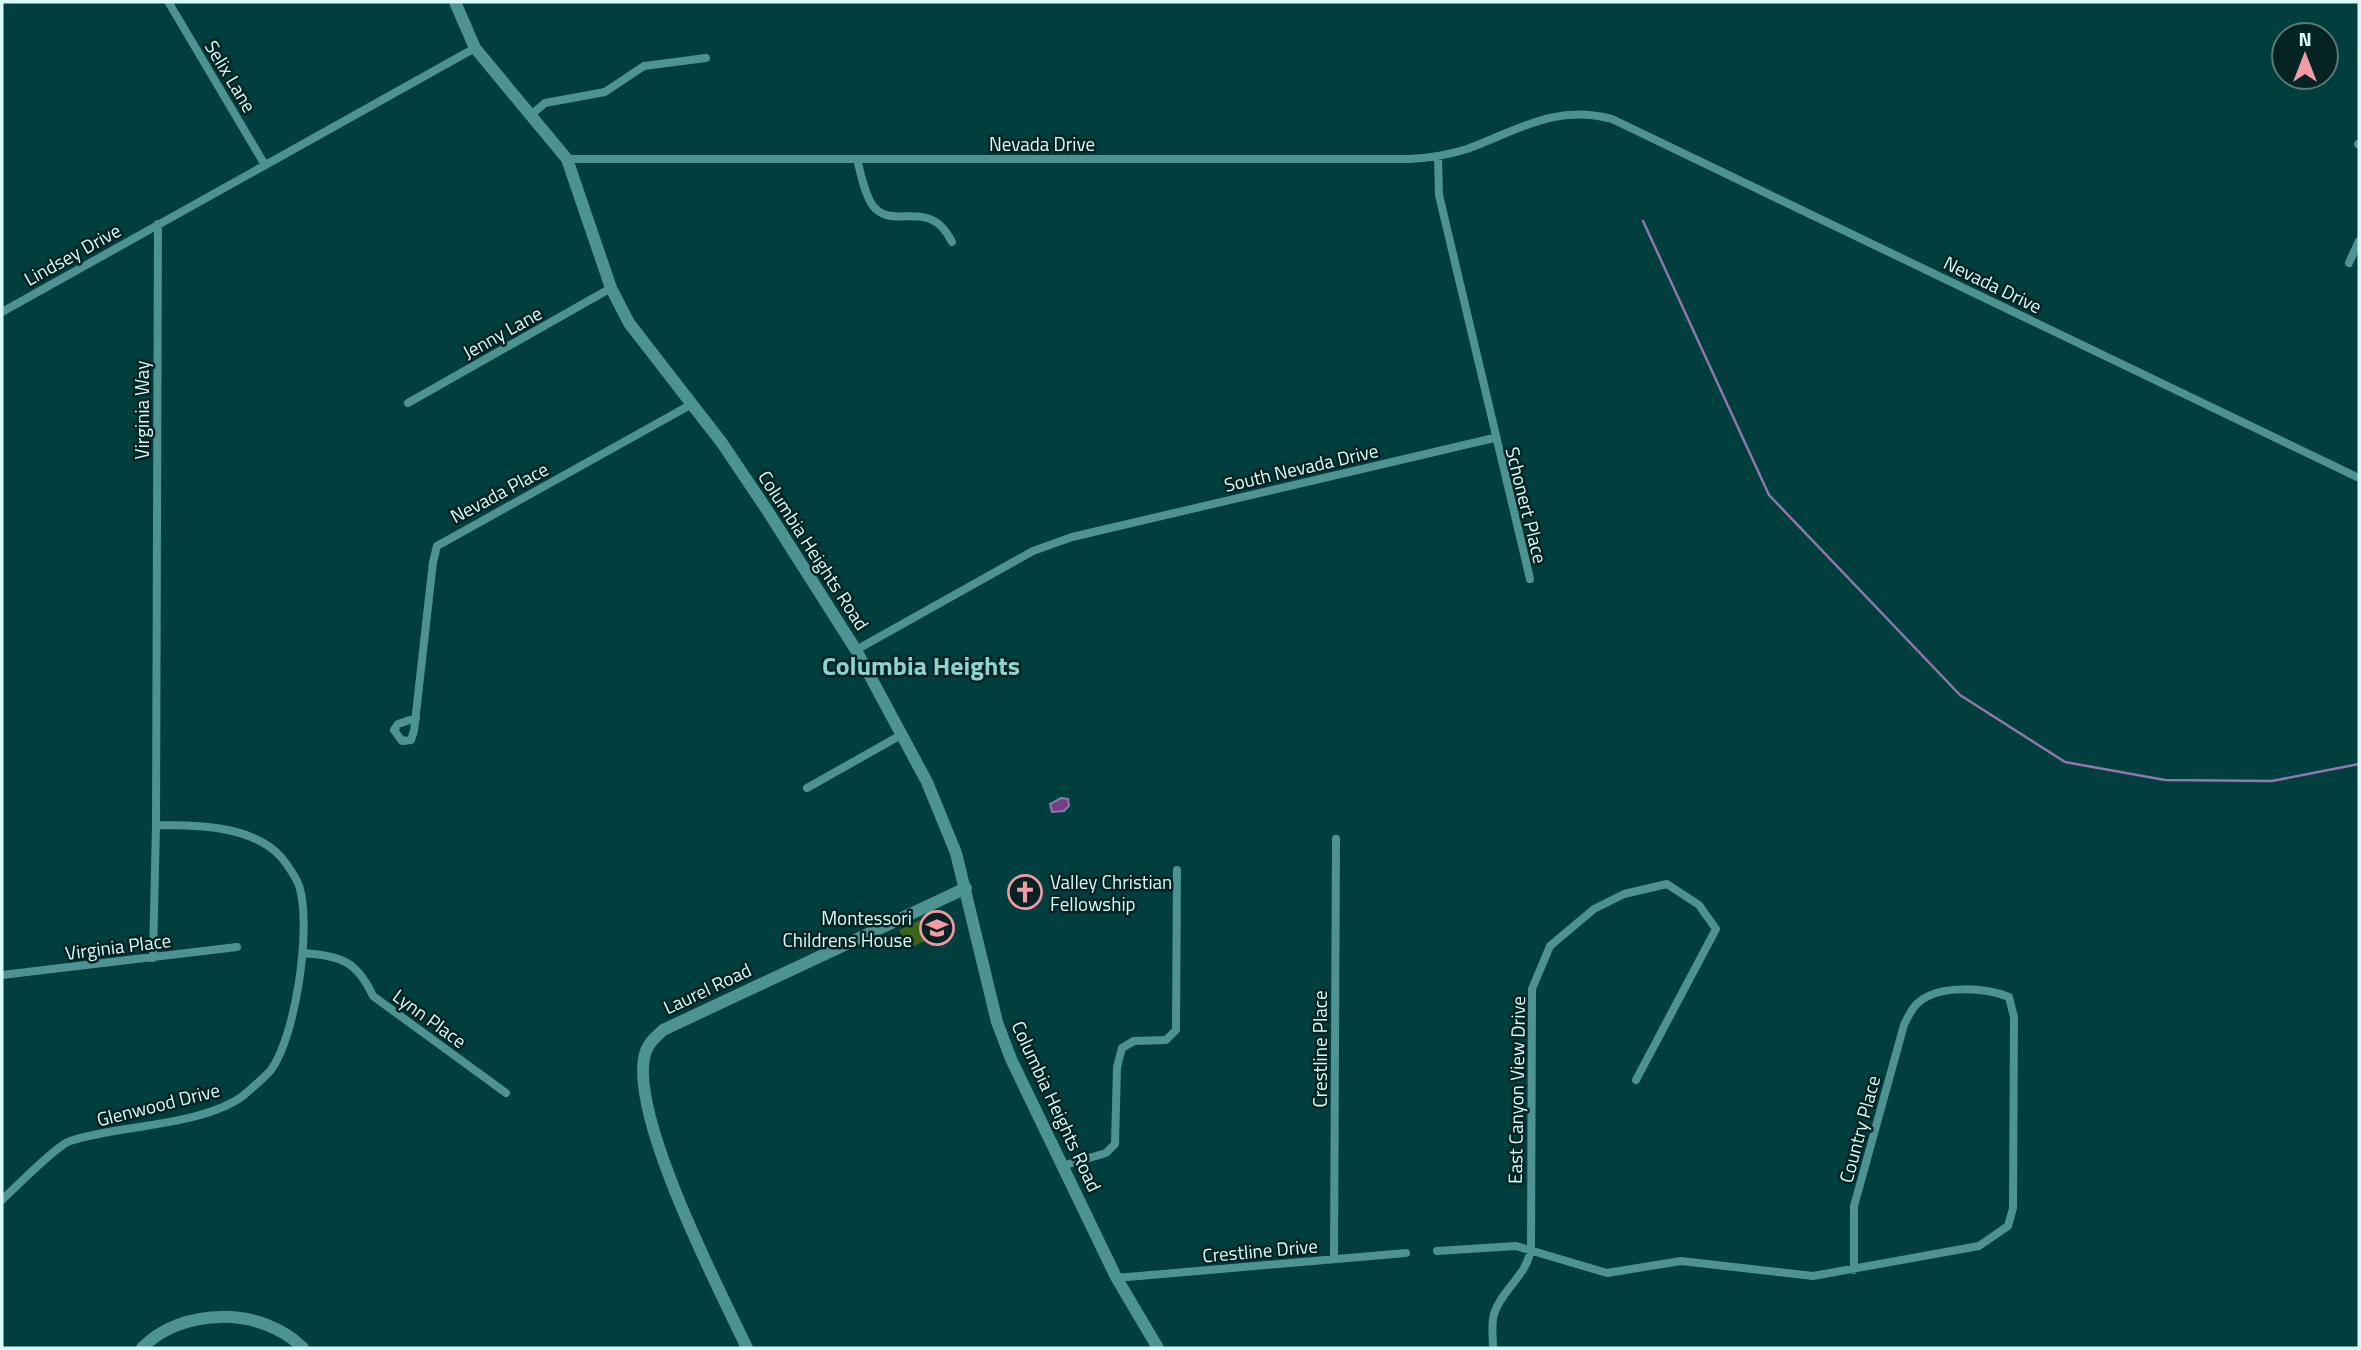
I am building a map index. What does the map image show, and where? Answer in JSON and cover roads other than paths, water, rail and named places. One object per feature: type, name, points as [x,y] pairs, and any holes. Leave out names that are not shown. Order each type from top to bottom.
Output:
[{"type":"street","name":"Columbia Heights Road","points":[[455,2],[475,48],[567,159],[611,288],[629,323],[692,404],[767,510],[856,650],[901,735],[948,829],[966,888],[997,1022],[1116,1278],[1158,1348]]},
{"type":"street","name":"Selix Lane","points":[[169,3],[265,165]]},
{"type":"street","points":[[158,224],[475,48]]},
{"type":"street","points":[[532,114],[545,103],[605,92],[644,66],[706,58]]},
{"type":"street","name":"Nevada Drive","points":[[567,159],[1409,159],[1438,157],[1566,114],[1612,119],[2359,478]]},
{"type":"street","points":[[1438,157],[1439,195],[1494,438]]},
{"type":"street","points":[[857,159],[864,187],[873,205],[883,215],[930,217],[944,225],[952,242]]},
{"type":"street","name":"Lindsey Drive","points":[[2,312],[158,224]]},
{"type":"street","name":"Virginia Way","points":[[153,958],[158,224]]},
{"type":"street","points":[[2349,263],[2359,241]]},
{"type":"street","name":"Jenny Lane","points":[[408,403],[611,288]]},
{"type":"street","name":"Nevada Place","points":[[416,718],[437,546],[692,404]]},
{"type":"street","name":"Schonert Place","points":[[1494,438],[1530,579]]},
{"type":"street","name":"South Nevada Drive","points":[[856,650],[1033,551],[1072,537],[1494,438]]},
{"type":"street","points":[[807,788],[901,735]]},
{"type":"street","name":"Glenwood Drive","points":[[2,1200],[67,1141],[152,1126],[210,1110],[242,1097],[271,1069],[298,994],[304,953],[300,888],[280,856],[240,831],[194,825],[156,825]]},
{"type":"street","name":"Crestline Place","points":[[1335,1259],[1336,839]]},
{"type":"street","points":[[1062,1166],[1106,1153],[1115,1144],[1117,1067],[1122,1048],[1133,1041],[1166,1040],[1176,1030],[1177,870]]},
{"type":"street","name":"East Canyon View Drive","points":[[1493,1348],[1494,1315],[1529,1262],[1531,1249],[1532,989],[1550,946],[1594,909],[1625,894],[1667,884],[1699,905],[1716,929],[1636,1080]]},
{"type":"street","name":"Laurel Road","points":[[747,1348],[674,1192],[649,1107],[643,1070],[645,1052],[663,1030],[966,888]]},
{"type":"street","name":"Virginia Place","points":[[2,975],[237,947]]},
{"type":"street","name":"Lynn Place","points":[[304,953],[328,955],[348,962],[363,975],[373,996],[506,1093]]},
{"type":"street","name":"Country Place","points":[[1934,993],[1999,993],[2009,997],[2014,1006],[2013,1208],[2008,1226],[1996,1237],[1979,1246],[1892,1260],[1854,1270],[1854,1206],[1904,1025],[1919,1002],[1934,993]]},
{"type":"street","points":[[1437,1251],[1503,1246],[1531,1249],[1590,1270],[1607,1273],[1681,1261],[1813,1276],[1854,1270]]},
{"type":"street","name":"Crestline Drive","points":[[1116,1278],[1406,1253]]},
{"type":"street","points":[[142,1348],[154,1336],[179,1322],[221,1317],[261,1322],[303,1348]]},
{"type":"waterway","points":[[1643,221],[1769,495],[1960,695],[2065,762],[2165,780],[2272,781],[2359,764]]},
{"type":"place","name":"Valley Christian Fellowship","points":[[1025,892]]},
{"type":"place","name":"Montessori Childrens House","points":[[937,928]]},
{"type":"district","name":"Columbia Heights","points":[[921,665]]}]
